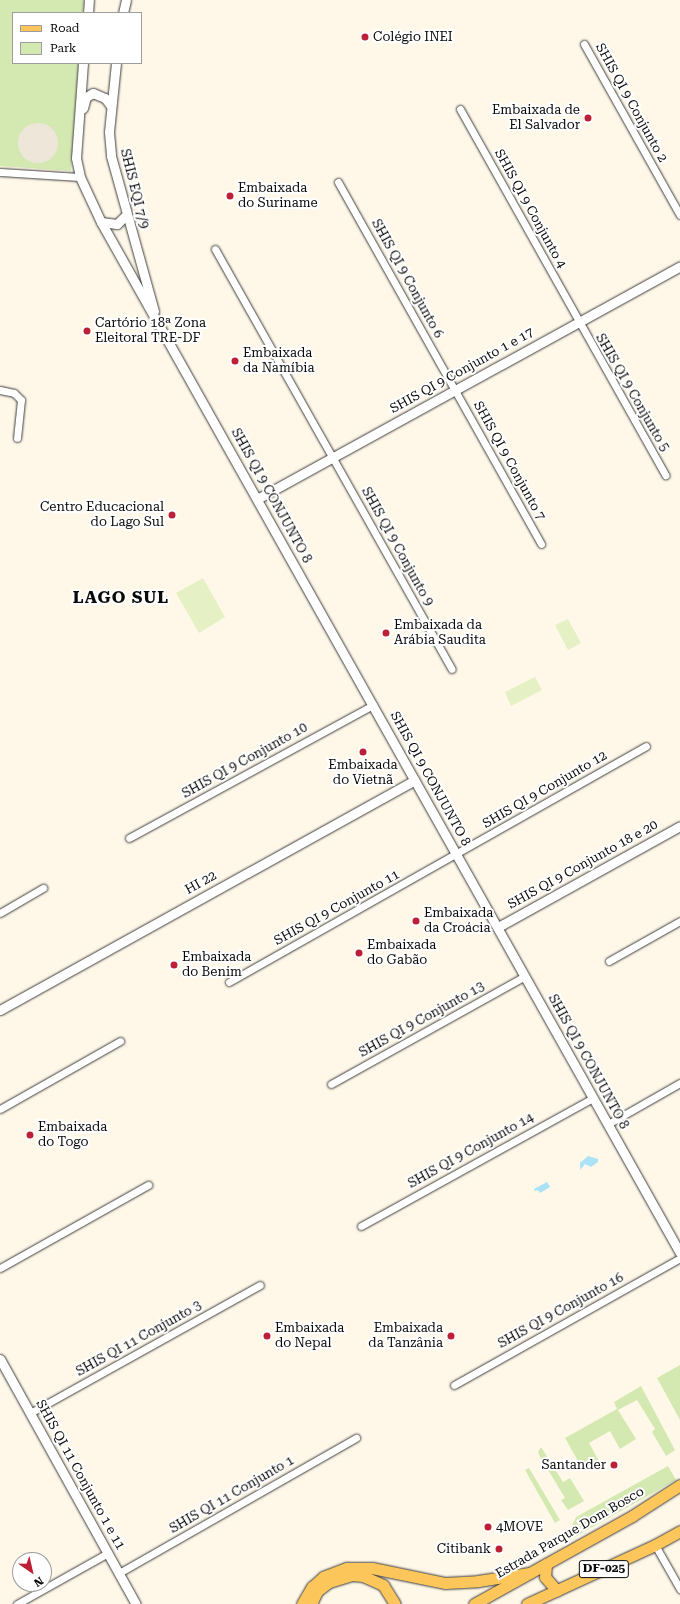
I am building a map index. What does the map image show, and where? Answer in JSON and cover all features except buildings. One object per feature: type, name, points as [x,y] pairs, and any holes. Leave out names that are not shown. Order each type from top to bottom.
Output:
[{"type":"main road","name":"Estrada Parque Dom Bosco","points":[[474,1604],[632,1516],[680,1485]]},
{"type":"main road","name":"DF-025","points":[[527,1604],[656,1546],[680,1531]]},
{"type":"main road","points":[[546,1564],[544,1577],[557,1591]]},
{"type":"main road","points":[[302,1604],[312,1587],[323,1577],[347,1568],[372,1568],[445,1583],[478,1581],[529,1573]]},
{"type":"main road","points":[[311,1604],[317,1591],[330,1582],[352,1575],[368,1577],[383,1585],[395,1604]]},
{"type":"street","points":[[88,12],[89,0]]},
{"type":"street","points":[[123,12],[126,0]]},
{"type":"street","name":"SHIS QI 9 Conjunto 2","points":[[584,44],[680,215]]},
{"type":"street","points":[[83,64],[77,127],[76,158],[80,177],[101,222],[142,298],[156,318]]},
{"type":"street","name":"SHIS EQI 7/9","points":[[116,64],[111,106],[111,156],[156,318]]},
{"type":"street","points":[[77,127],[86,97],[93,93],[101,95],[111,106]]},
{"type":"street","name":"SHIS QI 9 Conjunto 4","points":[[460,109],[578,322]]},
{"type":"street","points":[[0,172],[80,177]]},
{"type":"street","name":"SHIS QI 9 Conjunto 6","points":[[338,182],[456,389]]},
{"type":"street","points":[[101,222],[117,224],[126,214]]},
{"type":"street","points":[[215,249],[332,457]]},
{"type":"street","name":"SHIS QI 9 Conjunto 1 e 17","points":[[257,499],[680,266]]},
{"type":"street","name":"SHIS QI 9 CONJUNTO 8","points":[[156,318],[593,1098],[679,1248]]},
{"type":"street","name":"SHIS QI 9 Conjunto 5","points":[[578,322],[665,475]]},
{"type":"street","name":"SHIS QI 9 Conjunto 7","points":[[456,389],[541,544]]},
{"type":"street","points":[[0,390],[14,393],[21,400],[17,438]]},
{"type":"street","name":"SHIS QI 9 Conjunto 9","points":[[332,457],[452,669]]},
{"type":"street","name":"SHIS QI 9 Conjunto 10","points":[[129,838],[373,705]]},
{"type":"street","name":"SHIS QI 9 Conjunto 12","points":[[457,854],[646,746]]},
{"type":"street","name":"HI 22","points":[[0,1010],[415,780]]},
{"type":"street","name":"SHIS QI 9 Conjunto 18 e 20","points":[[498,927],[680,826]]},
{"type":"street","name":"SHIS QI 9 Conjunto 11","points":[[229,982],[457,854]]},
{"type":"street","points":[[0,912],[43,888]]},
{"type":"street","points":[[609,961],[680,921]]},
{"type":"street","name":"SHIS QI 9 Conjunto 13","points":[[331,1084],[525,976]]},
{"type":"street","points":[[0,1108],[120,1041]]},
{"type":"street","points":[[608,1124],[680,1084]]},
{"type":"street","name":"SHIS QI 9 Conjunto 14","points":[[361,1226],[593,1098]]},
{"type":"street","points":[[0,1268],[148,1185]]},
{"type":"street","name":"SHIS QI 9 Conjunto 16","points":[[454,1385],[680,1258]]},
{"type":"street","name":"SHIS QI 11 Conjunto 3","points":[[30,1413],[260,1285]]},
{"type":"street","name":"SHIS QI 11 Conjunto 1 e 11","points":[[0,1359],[136,1604]]},
{"type":"street","name":"SHIS QI 11 Conjunto 1","points":[[119,1572],[356,1438]]},
{"type":"street","points":[[656,1546],[680,1589]]},
{"type":"street","points":[[17,1604],[108,1553]]},
{"type":"green space","points":[[0,0],[84,0],[83,12],[12,12],[12,64],[79,64],[71,171],[0,166]]},
{"type":"green space","points":[[203,578],[225,617],[199,633],[176,593]]},
{"type":"green space","points":[[568,619],[581,643],[568,650],[555,625]]},
{"type":"green space","points":[[535,677],[542,690],[511,706],[505,692]]},
{"type":"green space","points":[[680,1365],[680,1420],[657,1378]]},
{"type":"green space","points":[[641,1386],[675,1450],[666,1456],[652,1432],[655,1429],[637,1400],[618,1410],[636,1439],[620,1449],[610,1431],[589,1443],[599,1461],[583,1470],[565,1438],[617,1409],[614,1402]]},
{"type":"green space","points":[[541,1447],[563,1482],[570,1478],[584,1501],[568,1510],[561,1500],[565,1498],[539,1455],[538,1452]]},
{"type":"green space","points":[[668,1466],[676,1480],[573,1538],[569,1532],[576,1517]]},
{"type":"green space","points":[[529,1468],[560,1520],[555,1523],[525,1470]]},
{"type":"shaded area","points":[[38,123],[46,125],[52,129],[56,135],[58,143],[56,151],[52,157],[46,161],[38,163],[30,161],[24,157],[20,151],[18,143],[20,135],[24,129],[30,125]]},
{"type":"water","points":[[588,1156],[598,1159],[598,1162],[591,1167],[585,1164],[580,1170],[580,1163]]},
{"type":"water","points":[[547,1182],[550,1187],[540,1193],[538,1190],[535,1191],[534,1189]]},
{"type":"place","name":"Colégio INEI","points":[[365,37]]},
{"type":"place","name":"Embaixada de El Salvador","points":[[588,118]]},
{"type":"place","name":"Embaixada do Suriname","points":[[230,196]]},
{"type":"place","name":"Cartório 18ª Zona Eleitoral TRE-DF","points":[[87,331]]},
{"type":"place","name":"Embaixada da Namíbia","points":[[235,361]]},
{"type":"place","name":"Centro Educacional do Lago Sul","points":[[172,515]]},
{"type":"place","name":"Embaixada da Arábia Saudita","points":[[386,633]]},
{"type":"place","name":"Embaixada do Vietnã","points":[[363,752]]},
{"type":"place","name":"Embaixada da Croácia","points":[[416,921]]},
{"type":"place","name":"Embaixada do Gabão","points":[[359,953]]},
{"type":"place","name":"Embaixada do Benim","points":[[174,965]]},
{"type":"place","name":"Embaixada do Togo","points":[[30,1135]]},
{"type":"place","name":"Embaixada do Nepal","points":[[267,1336]]},
{"type":"place","name":"Embaixada da Tanzânia","points":[[451,1336]]},
{"type":"place","name":"Santander","points":[[614,1465]]},
{"type":"place","name":"4MOVE","points":[[488,1527]]},
{"type":"place","name":"Citibank","points":[[499,1549]]},
{"type":"district","name":"LAGO SUL","points":[[121,598]]}]
